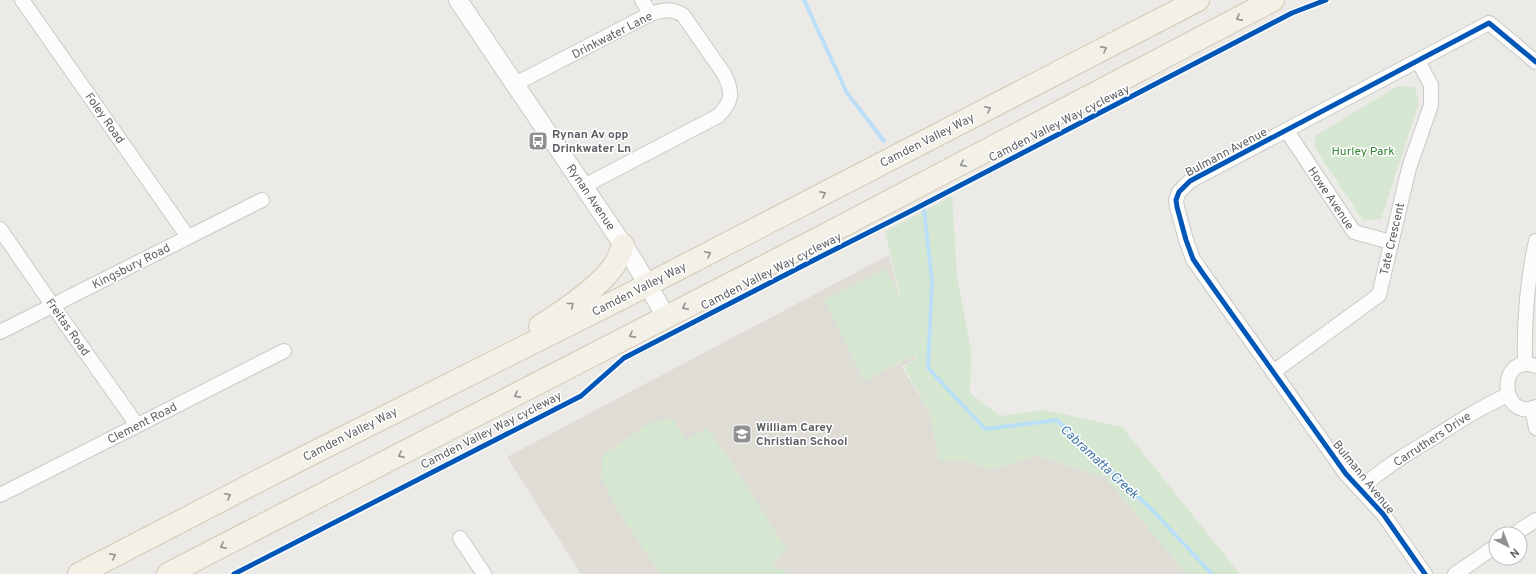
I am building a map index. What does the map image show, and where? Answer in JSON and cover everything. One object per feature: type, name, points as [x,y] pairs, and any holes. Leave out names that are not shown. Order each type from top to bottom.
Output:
[{"type":"main road","name":"Camden Valley Way","points":[[78,574],[295,462],[648,285],[1198,0]]},
{"type":"main road","points":[[168,574],[368,472],[1094,95],[1273,0]]},
{"type":"main road","points":[[395,412],[437,377],[540,326],[562,312],[601,280],[618,258],[623,245]]},
{"type":"street","name":"Foley Road","points":[[22,0],[188,237]]},
{"type":"street","name":"Rynan Avenue","points":[[458,0],[623,245],[666,317]]},
{"type":"street","points":[[642,0],[650,14]]},
{"type":"street","name":"Drinkwater Lane","points":[[515,84],[650,14],[661,10],[676,11],[683,15],[724,74],[728,83],[730,99],[728,105],[718,116],[584,186]]},
{"type":"street","name":"Bulmann Avenue","points":[[1425,574],[1383,514],[1346,474],[1193,259],[1186,240],[1176,200],[1179,192],[1190,181],[1489,23],[1536,62]]},
{"type":"street","name":"Tate Crescent","points":[[1273,372],[1379,295],[1409,168],[1431,105],[1431,85],[1418,61]]},
{"type":"street","name":"Howe Avenue","points":[[1287,131],[1354,232],[1391,242]]},
{"type":"street","name":"Kingsbury Road","points":[[0,332],[262,200]]},
{"type":"street","name":"Freitas Road","points":[[0,229],[137,425]]},
{"type":"street","points":[[1536,241],[1527,294],[1524,339],[1530,365],[1513,370],[1508,377],[1506,389],[1513,402],[1519,407],[1534,408],[1536,428]]},
{"type":"street","name":"Clement Road","points":[[0,495],[284,351]]},
{"type":"street","name":"Carruthers Drive","points":[[1360,489],[1413,450],[1484,406],[1508,395]]},
{"type":"street","points":[[1527,526],[1536,520]]},
{"type":"street","points":[[460,538],[484,574]]},
{"type":"street","points":[[1455,574],[1488,551]]},
{"type":"shaded area","name":"William Carey Christian School","points":[[889,255],[915,359],[902,367],[930,413],[939,461],[967,461],[990,470],[1037,456],[1105,477],[1187,574],[581,574],[507,457]]},
{"type":"green space","name":"Hurley Park","points":[[1398,86],[1414,87],[1418,97],[1418,106],[1381,219],[1363,220],[1315,148],[1315,136]]},
{"type":"green space","points":[[952,196],[957,276],[971,351],[970,393],[1000,416],[1045,410],[1122,427],[1240,574],[1187,574],[1105,477],[1037,456],[990,470],[967,461],[939,461],[930,413],[904,367],[916,359],[915,355],[864,381],[824,300],[886,269],[901,299],[885,232]]},
{"type":"green space","points":[[672,418],[687,440],[707,428],[720,447],[724,450],[787,550],[773,563],[778,570],[782,567],[787,574],[660,574],[617,509],[601,478],[603,455],[648,424]]},
{"type":"waterway","name":"Cabramatta Creek","points":[[804,0],[847,93],[884,141]]},
{"type":"waterway","name":"Cabramatta Creek","points":[[924,210],[932,281],[928,368],[985,429],[1057,420],[1152,510],[1212,574]]},
{"type":"cycle path","name":"Camden Valley Way cycleway","points":[[234,574],[581,396],[624,358],[1292,13],[1326,0]]},
{"type":"cycle path","points":[[1425,574],[1383,514],[1346,474],[1193,259],[1186,240],[1176,200],[1179,192],[1190,181],[1489,23],[1536,62]]},
{"type":"place","name":"Rynan Av opp Drinkwater Ln","points":[[538,141]]},
{"type":"place","name":"William Carey Christian School","points":[[742,434]]}]
